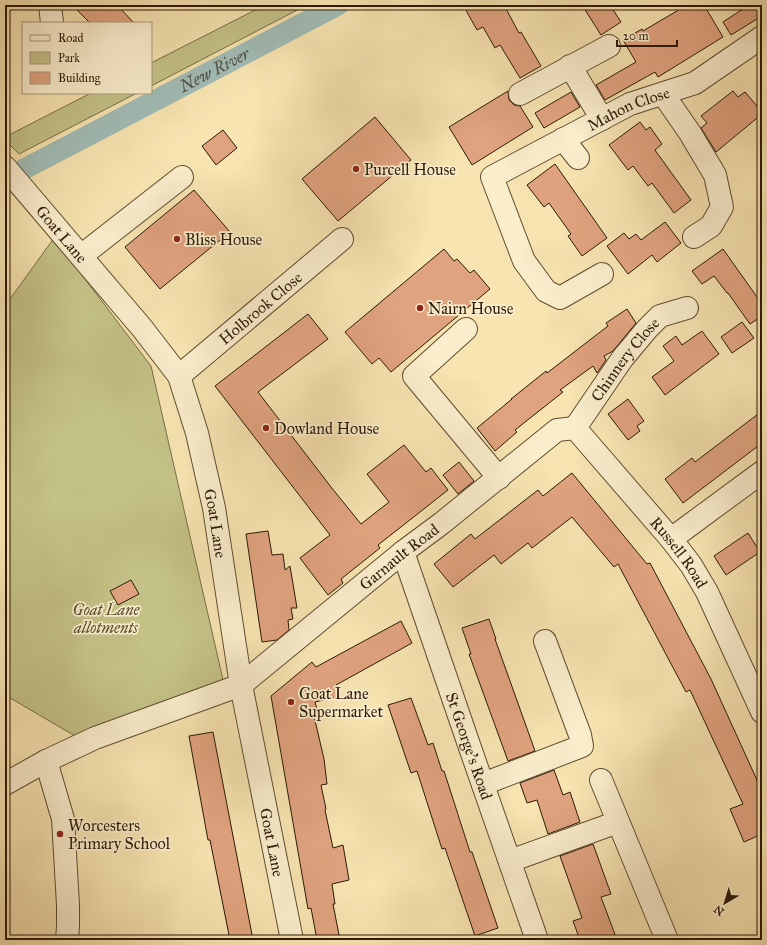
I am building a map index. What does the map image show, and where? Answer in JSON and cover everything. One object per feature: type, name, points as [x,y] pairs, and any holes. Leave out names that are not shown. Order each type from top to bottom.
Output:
[{"type":"street","points":[[50,5],[52,22]]},
{"type":"street","name":"Mahon Close","points":[[602,274],[560,298],[546,291],[524,261],[492,177],[630,104],[695,83],[762,37]]},
{"type":"street","points":[[520,94],[609,46]]},
{"type":"street","points":[[570,66],[602,119]]},
{"type":"street","points":[[663,94],[690,133],[715,175],[722,207],[711,226],[694,237]]},
{"type":"street","points":[[564,140],[578,158]]},
{"type":"street","name":"Goat Lane","points":[[5,167],[142,328],[179,376],[197,433],[214,508],[241,685],[292,940]]},
{"type":"street","points":[[82,256],[182,177]]},
{"type":"street","name":"Holbrook Close","points":[[179,376],[342,239]]},
{"type":"street","name":"Chinnery Close","points":[[566,429],[622,359],[660,316],[687,308]]},
{"type":"street","points":[[466,329],[414,376],[499,478]]},
{"type":"street","name":"Garnault Road","points":[[5,784],[46,761],[95,738],[241,685],[403,552],[499,478],[566,429]]},
{"type":"street","name":"Russell Road","points":[[566,429],[671,539],[691,565],[707,592],[762,712]]},
{"type":"street","points":[[671,539],[762,472]]},
{"type":"street","name":"St George's Road","points":[[403,552],[537,940]]},
{"type":"street","points":[[483,784],[582,746],[580,735],[545,641]]},
{"type":"street","points":[[46,761],[63,819],[68,905],[67,940]]},
{"type":"street","points":[[601,780],[667,940]]},
{"type":"street","points":[[510,861],[618,822]]},
{"type":"green space","points":[[265,5],[307,5],[152,85],[152,62]]},
{"type":"green space","points":[[89,94],[135,94],[19,154],[5,140],[5,137]]},
{"type":"green space","name":"Goat Lane allotments","points":[[54,238],[151,366],[224,684],[75,736],[5,695],[5,306]]},
{"type":"building","points":[[72,5],[117,5],[133,22],[89,22]]},
{"type":"building","points":[[463,5],[504,5],[519,33],[521,32],[541,66],[520,78],[500,45],[495,48],[483,27],[477,30]]},
{"type":"building","points":[[582,5],[610,5],[621,22],[601,35]]},
{"type":"building","points":[[687,5],[704,5],[723,37],[658,77],[655,72],[605,100],[596,85],[636,62],[623,40],[642,29],[643,31]]},
{"type":"building","points":[[749,5],[762,5],[762,16],[731,35],[723,22]]},
{"type":"building","points":[[508,91],[509,100],[514,105],[520,106],[533,127],[472,165],[449,127]]},
{"type":"building","points":[[733,91],[738,97],[745,92],[762,112],[762,114],[716,152],[701,128],[707,123],[701,116]]},
{"type":"building","points":[[571,92],[580,107],[544,128],[535,113]]},
{"type":"building","name":"Purcell House","points":[[375,117],[411,160],[338,221],[302,179]]},
{"type":"building","points":[[640,122],[646,130],[650,127],[662,144],[655,150],[691,200],[674,213],[652,183],[648,186],[633,166],[628,170],[609,145]]},
{"type":"building","points":[[223,130],[237,148],[216,165],[202,146]]},
{"type":"building","points":[[555,164],[607,238],[582,256],[568,236],[571,234],[549,203],[544,207],[527,185]]},
{"type":"building","name":"Bliss House","points":[[194,190],[230,232],[160,289],[125,247]]},
{"type":"building","points":[[665,222],[681,243],[657,262],[652,255],[628,274],[607,246],[624,233],[629,239],[636,234],[641,240]]},
{"type":"building","name":"Nairn House","points":[[444,249],[454,261],[457,259],[470,273],[474,270],[490,289],[391,372],[379,358],[372,364],[345,332]]},
{"type":"building","points":[[723,249],[762,304],[762,316],[750,324],[714,276],[702,284],[692,271]]},
{"type":"building","points":[[627,309],[636,323],[613,351],[604,356],[606,360],[597,373],[593,366],[560,390],[563,392],[515,430],[517,432],[495,451],[477,428],[546,371],[547,373],[608,326],[606,323]]},
{"type":"building","points":[[308,314],[328,339],[258,392],[331,487],[361,524],[389,502],[367,474],[404,445],[426,472],[431,468],[448,490],[378,545],[380,548],[341,579],[343,583],[328,595],[300,558],[330,535],[215,386]]},
{"type":"building","points":[[742,322],[754,338],[732,353],[721,337]]},
{"type":"building","points":[[702,331],[719,354],[665,395],[652,377],[674,361],[663,346],[676,336],[682,345]]},
{"type":"building","points":[[628,399],[644,421],[637,426],[640,431],[628,440],[608,414]]},
{"type":"building","points":[[762,411],[762,443],[683,503],[665,479],[692,458],[695,462]]},
{"type":"building","points":[[459,462],[474,481],[458,494],[443,475]]},
{"type":"building","points":[[572,473],[647,564],[650,563],[711,679],[762,791],[762,834],[744,842],[730,809],[743,804],[690,690],[686,692],[618,564],[614,567],[572,517],[532,548],[528,543],[501,564],[494,555],[453,587],[434,564],[471,534],[475,539],[538,490],[543,496]]},
{"type":"building","points":[[268,531],[272,555],[283,554],[285,570],[290,566],[297,608],[291,608],[293,619],[288,620],[289,630],[277,640],[262,642],[246,534]]},
{"type":"building","points":[[748,533],[760,552],[726,575],[714,556]]},
{"type":"building","points":[[131,580],[139,594],[118,605],[110,591]]},
{"type":"building","points":[[489,619],[535,751],[508,761],[469,654],[471,654],[462,628]]},
{"type":"building","points":[[401,621],[412,643],[336,685],[340,696],[315,702],[319,717],[314,716],[324,759],[327,784],[321,785],[325,810],[333,848],[343,845],[349,880],[332,884],[335,904],[333,904],[340,940],[317,940],[311,908],[308,909],[271,696],[312,662],[316,667]]},
{"type":"building","points":[[411,698],[428,745],[433,743],[442,771],[444,771],[470,852],[472,852],[498,928],[475,936],[445,848],[442,849],[417,771],[411,773],[388,705]]},
{"type":"building","points":[[213,732],[253,940],[230,940],[210,840],[208,840],[189,736]]},
{"type":"building","points":[[554,770],[563,795],[570,792],[580,822],[548,834],[537,800],[527,803],[520,783]]},
{"type":"building","points":[[593,844],[611,894],[601,897],[617,940],[580,940],[573,921],[582,918],[560,856]]},
{"type":"waterway","name":"New River","points":[[5,179],[338,5]]},
{"type":"place","name":"Purcell House","points":[[356,169]]},
{"type":"place","name":"Bliss House","points":[[177,239]]},
{"type":"place","name":"Nairn House","points":[[420,308]]},
{"type":"place","name":"Dowland House","points":[[266,428]]},
{"type":"place","name":"Goat Lane Supermarket","points":[[291,702]]},
{"type":"place","name":"Worcesters Primary School","points":[[60,834]]}]
